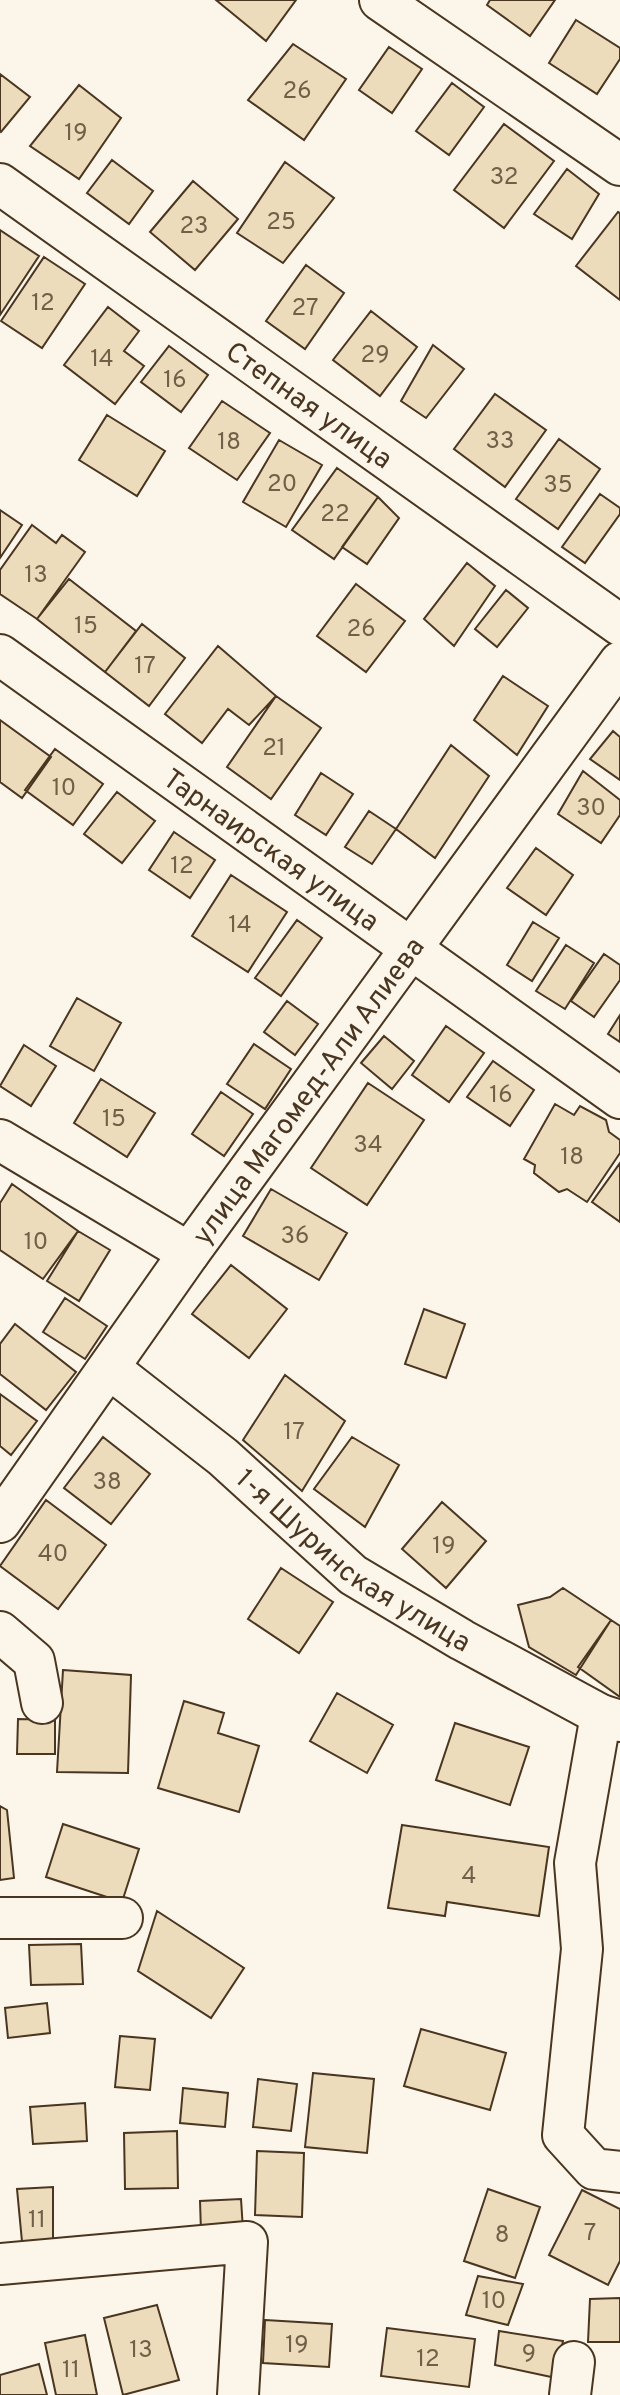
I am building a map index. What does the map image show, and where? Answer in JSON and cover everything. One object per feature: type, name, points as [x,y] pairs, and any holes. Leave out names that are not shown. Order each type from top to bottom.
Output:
[{"type":"street","points":[[380,0],[620,165]]},
{"type":"street","name":"Степная улица","points":[[0,184],[620,625]]},
{"type":"street","name":"Тарнаирская улица","points":[[0,655],[620,1098]]},
{"type":"street","name":"улица Магомед-Али Алиева","points":[[0,1522],[189,1253],[620,662]]},
{"type":"street","points":[[0,1140],[189,1253]]},
{"type":"street","name":"1-я Шуринская улица","points":[[109,1368],[223,1457],[353,1575],[462,1640],[610,1718]]},
{"type":"street","points":[[0,1632],[34,1661],[42,1703]]},
{"type":"street","points":[[610,1718],[575,1863],[582,1949],[563,2135],[594,2169],[620,2172]]},
{"type":"street","points":[[0,1918],[122,1918]]},
{"type":"street","points":[[0,2264],[247,2242],[238,2395]]},
{"type":"building","points":[[216,0],[296,0],[266,41]]},
{"type":"building","points":[[490,0],[555,0],[530,36],[487,5]]},
{"type":"building","points":[[576,20],[620,48],[620,59],[597,94],[549,63]]},
{"type":"building","points":[[293,44],[346,79],[304,140],[248,100]]},
{"type":"building","points":[[389,47],[422,69],[392,113],[359,90]]},
{"type":"building","points":[[0,74],[30,97],[1,132],[0,131]]},
{"type":"building","points":[[452,83],[484,107],[449,155],[416,131]]},
{"type":"building","points":[[79,85],[121,118],[79,179],[30,146]]},
{"type":"building","points":[[504,124],[554,161],[504,228],[454,190]]},
{"type":"building","points":[[112,160],[153,191],[129,224],[87,193]]},
{"type":"building","points":[[285,162],[334,198],[283,263],[237,233]]},
{"type":"building","points":[[567,169],[599,194],[572,239],[534,214]]},
{"type":"building","points":[[193,181],[238,219],[195,270],[150,232]]},
{"type":"building","points":[[620,213],[620,300],[576,266]]},
{"type":"building","points":[[0,230],[39,256],[0,315]]},
{"type":"building","points":[[44,257],[85,284],[42,348],[1,321]]},
{"type":"building","points":[[306,265],[344,293],[305,349],[266,321]]},
{"type":"building","points":[[108,307],[139,331],[124,351],[144,366],[115,404],[64,365]]},
{"type":"building","points":[[371,311],[417,347],[380,396],[333,360]]},
{"type":"building","points":[[433,345],[464,369],[426,418],[401,401]]},
{"type":"building","points":[[169,346],[208,375],[181,412],[141,382]]},
{"type":"building","points":[[495,394],[546,430],[505,487],[454,449]]},
{"type":"building","points":[[222,401],[270,433],[237,480],[189,448]]},
{"type":"building","points":[[107,415],[165,451],[137,496],[79,460]]},
{"type":"building","points":[[559,439],[600,469],[558,529],[516,499]]},
{"type":"building","points":[[279,440],[322,465],[286,527],[243,502]]},
{"type":"building","points":[[337,468],[378,497],[334,559],[292,530]]},
{"type":"building","points":[[600,494],[620,508],[620,514],[585,563],[562,547]]},
{"type":"building","points":[[378,497],[399,518],[367,564],[342,547]]},
{"type":"building","points":[[0,510],[22,525],[0,558]]},
{"type":"building","points":[[32,525],[56,543],[62,535],[85,552],[37,619],[0,594],[0,570]]},
{"type":"building","points":[[467,563],[495,586],[454,646],[424,619]]},
{"type":"building","points":[[69,579],[136,631],[105,672],[37,619]]},
{"type":"building","points":[[356,584],[405,621],[366,672],[317,636]]},
{"type":"building","points":[[506,590],[528,608],[497,647],[475,629]]},
{"type":"building","points":[[142,624],[185,658],[149,706],[105,672]]},
{"type":"building","points":[[218,646],[276,696],[249,725],[228,709],[202,743],[165,714]]},
{"type":"building","points":[[503,676],[548,706],[517,755],[474,720]]},
{"type":"building","points":[[276,696],[321,728],[271,799],[227,767]]},
{"type":"building","points":[[0,720],[51,757],[22,798],[0,782]]},
{"type":"building","points":[[613,731],[620,737],[620,780],[590,759]]},
{"type":"building","points":[[451,745],[489,776],[435,858],[396,829]]},
{"type":"building","points":[[55,749],[103,784],[73,825],[25,790]]},
{"type":"building","points":[[583,771],[620,800],[620,815],[601,843],[558,814]]},
{"type":"building","points":[[321,773],[353,794],[326,835],[295,815]]},
{"type":"building","points":[[117,792],[155,821],[122,863],[84,834]]},
{"type":"building","points":[[369,811],[396,829],[372,864],[345,847]]},
{"type":"building","points":[[174,832],[215,860],[190,898],[149,870]]},
{"type":"building","points":[[536,848],[573,875],[546,915],[507,888]]},
{"type":"building","points":[[231,875],[287,912],[248,972],[192,936]]},
{"type":"building","points":[[297,920],[322,938],[281,996],[255,978]]},
{"type":"building","points":[[533,922],[559,938],[532,981],[507,965]]},
{"type":"building","points":[[566,945],[594,963],[565,1009],[536,991]]},
{"type":"building","points":[[604,954],[620,965],[620,980],[594,1017],[571,1001]]},
{"type":"building","points":[[77,998],[121,1023],[94,1071],[50,1046]]},
{"type":"building","points":[[287,1001],[318,1024],[295,1055],[264,1032]]},
{"type":"building","points":[[620,1015],[620,1042],[608,1034]]},
{"type":"building","points":[[446,1026],[484,1053],[449,1102],[412,1075]]},
{"type":"building","points":[[384,1036],[414,1061],[392,1089],[361,1063]]},
{"type":"building","points":[[254,1044],[291,1069],[265,1109],[227,1084]]},
{"type":"building","points":[[24,1045],[56,1066],[31,1106],[0,1086]]},
{"type":"building","points":[[493,1061],[534,1090],[510,1126],[467,1097]]},
{"type":"building","points":[[101,1079],[155,1113],[127,1157],[74,1123]]},
{"type":"building","points":[[368,1083],[424,1120],[367,1205],[311,1168]]},
{"type":"building","points":[[221,1092],[253,1114],[224,1156],[192,1134]]},
{"type":"building","points":[[555,1104],[574,1115],[580,1106],[606,1120],[609,1132],[620,1140],[620,1153],[587,1202],[567,1189],[559,1192],[534,1173],[535,1165],[524,1159]]},
{"type":"building","points":[[620,1163],[620,1222],[592,1202]]},
{"type":"building","points":[[12,1184],[78,1231],[43,1279],[0,1250],[0,1203]]},
{"type":"building","points":[[271,1189],[347,1233],[319,1280],[243,1236]]},
{"type":"building","points":[[78,1231],[110,1250],[79,1301],[47,1281]]},
{"type":"building","points":[[231,1265],[287,1309],[249,1358],[192,1314]]},
{"type":"building","points":[[65,1298],[107,1326],[85,1359],[43,1332]]},
{"type":"building","points":[[424,1309],[465,1324],[446,1378],[405,1364]]},
{"type":"building","points":[[15,1324],[76,1372],[46,1410],[0,1374],[0,1344]]},
{"type":"building","points":[[285,1375],[345,1421],[302,1491],[243,1440]]},
{"type":"building","points":[[0,1394],[37,1421],[11,1455],[0,1446]]},
{"type":"building","points":[[103,1437],[150,1474],[111,1524],[64,1488]]},
{"type":"building","points":[[352,1437],[399,1465],[365,1527],[314,1489]]},
{"type":"building","points":[[46,1500],[106,1545],[58,1609],[0,1566]]},
{"type":"building","points":[[442,1502],[486,1541],[446,1588],[402,1549]]},
{"type":"building","points":[[281,1568],[333,1602],[299,1653],[248,1619]]},
{"type":"building","points":[[563,1588],[611,1620],[576,1675],[529,1647],[518,1605],[550,1597]]},
{"type":"building","points":[[611,1620],[620,1626],[620,1697],[578,1667]]},
{"type":"building","points":[[63,1670],[131,1675],[128,1773],[57,1772]]},
{"type":"building","points":[[337,1693],[393,1725],[367,1773],[310,1741]]},
{"type":"building","points":[[184,1701],[224,1713],[218,1733],[259,1746],[239,1812],[158,1788]]},
{"type":"building","points":[[18,1719],[55,1720],[55,1754],[17,1754]]},
{"type":"building","points":[[455,1723],[529,1747],[510,1805],[436,1780]]},
{"type":"building","points":[[0,1806],[7,1810],[14,1878],[0,1880]]},
{"type":"building","points":[[63,1824],[139,1849],[122,1902],[46,1877]]},
{"type":"building","points":[[402,1825],[549,1847],[539,1916],[447,1902],[445,1916],[388,1908]]},
{"type":"building","points":[[157,1911],[244,1968],[211,2018],[138,1971]]},
{"type":"building","points":[[81,1944],[83,1984],[31,1985],[29,1945]]},
{"type":"building","points":[[47,2003],[50,2033],[8,2038],[5,2008]]},
{"type":"building","points":[[421,2029],[506,2053],[490,2110],[404,2086]]},
{"type":"building","points":[[120,2036],[155,2039],[150,2090],[115,2087]]},
{"type":"building","points":[[313,2073],[374,2079],[367,2153],[305,2147]]},
{"type":"building","points":[[258,2079],[297,2084],[291,2131],[253,2127]]},
{"type":"building","points":[[183,2088],[228,2093],[225,2127],[180,2123]]},
{"type":"building","points":[[85,2103],[87,2141],[33,2144],[30,2107]]},
{"type":"building","points":[[177,2131],[178,2188],[125,2189],[124,2133]]},
{"type":"building","points":[[257,2151],[304,2153],[302,2217],[255,2215]]},
{"type":"building","points":[[53,2187],[53,2249],[23,2252],[17,2189]]},
{"type":"building","points":[[488,2189],[540,2207],[515,2278],[464,2261]]},
{"type":"building","points":[[582,2190],[620,2209],[620,2261],[608,2285],[549,2255]]},
{"type":"building","points":[[241,2199],[243,2230],[201,2232],[200,2201]]},
{"type":"building","points":[[478,2276],[523,2284],[508,2325],[466,2315]]},
{"type":"building","points":[[620,2298],[620,2342],[588,2342],[590,2299]]},
{"type":"building","points":[[157,2305],[179,2380],[123,2395],[104,2318]]},
{"type":"building","points":[[265,2320],[332,2324],[329,2367],[263,2363]]},
{"type":"building","points":[[387,2328],[475,2339],[469,2387],[381,2376]]},
{"type":"building","points":[[499,2331],[563,2341],[556,2378],[495,2365]]},
{"type":"building","points":[[85,2335],[97,2395],[56,2395],[45,2343]]},
{"type":"building","points":[[39,2364],[47,2395],[0,2395],[0,2375]]}]
